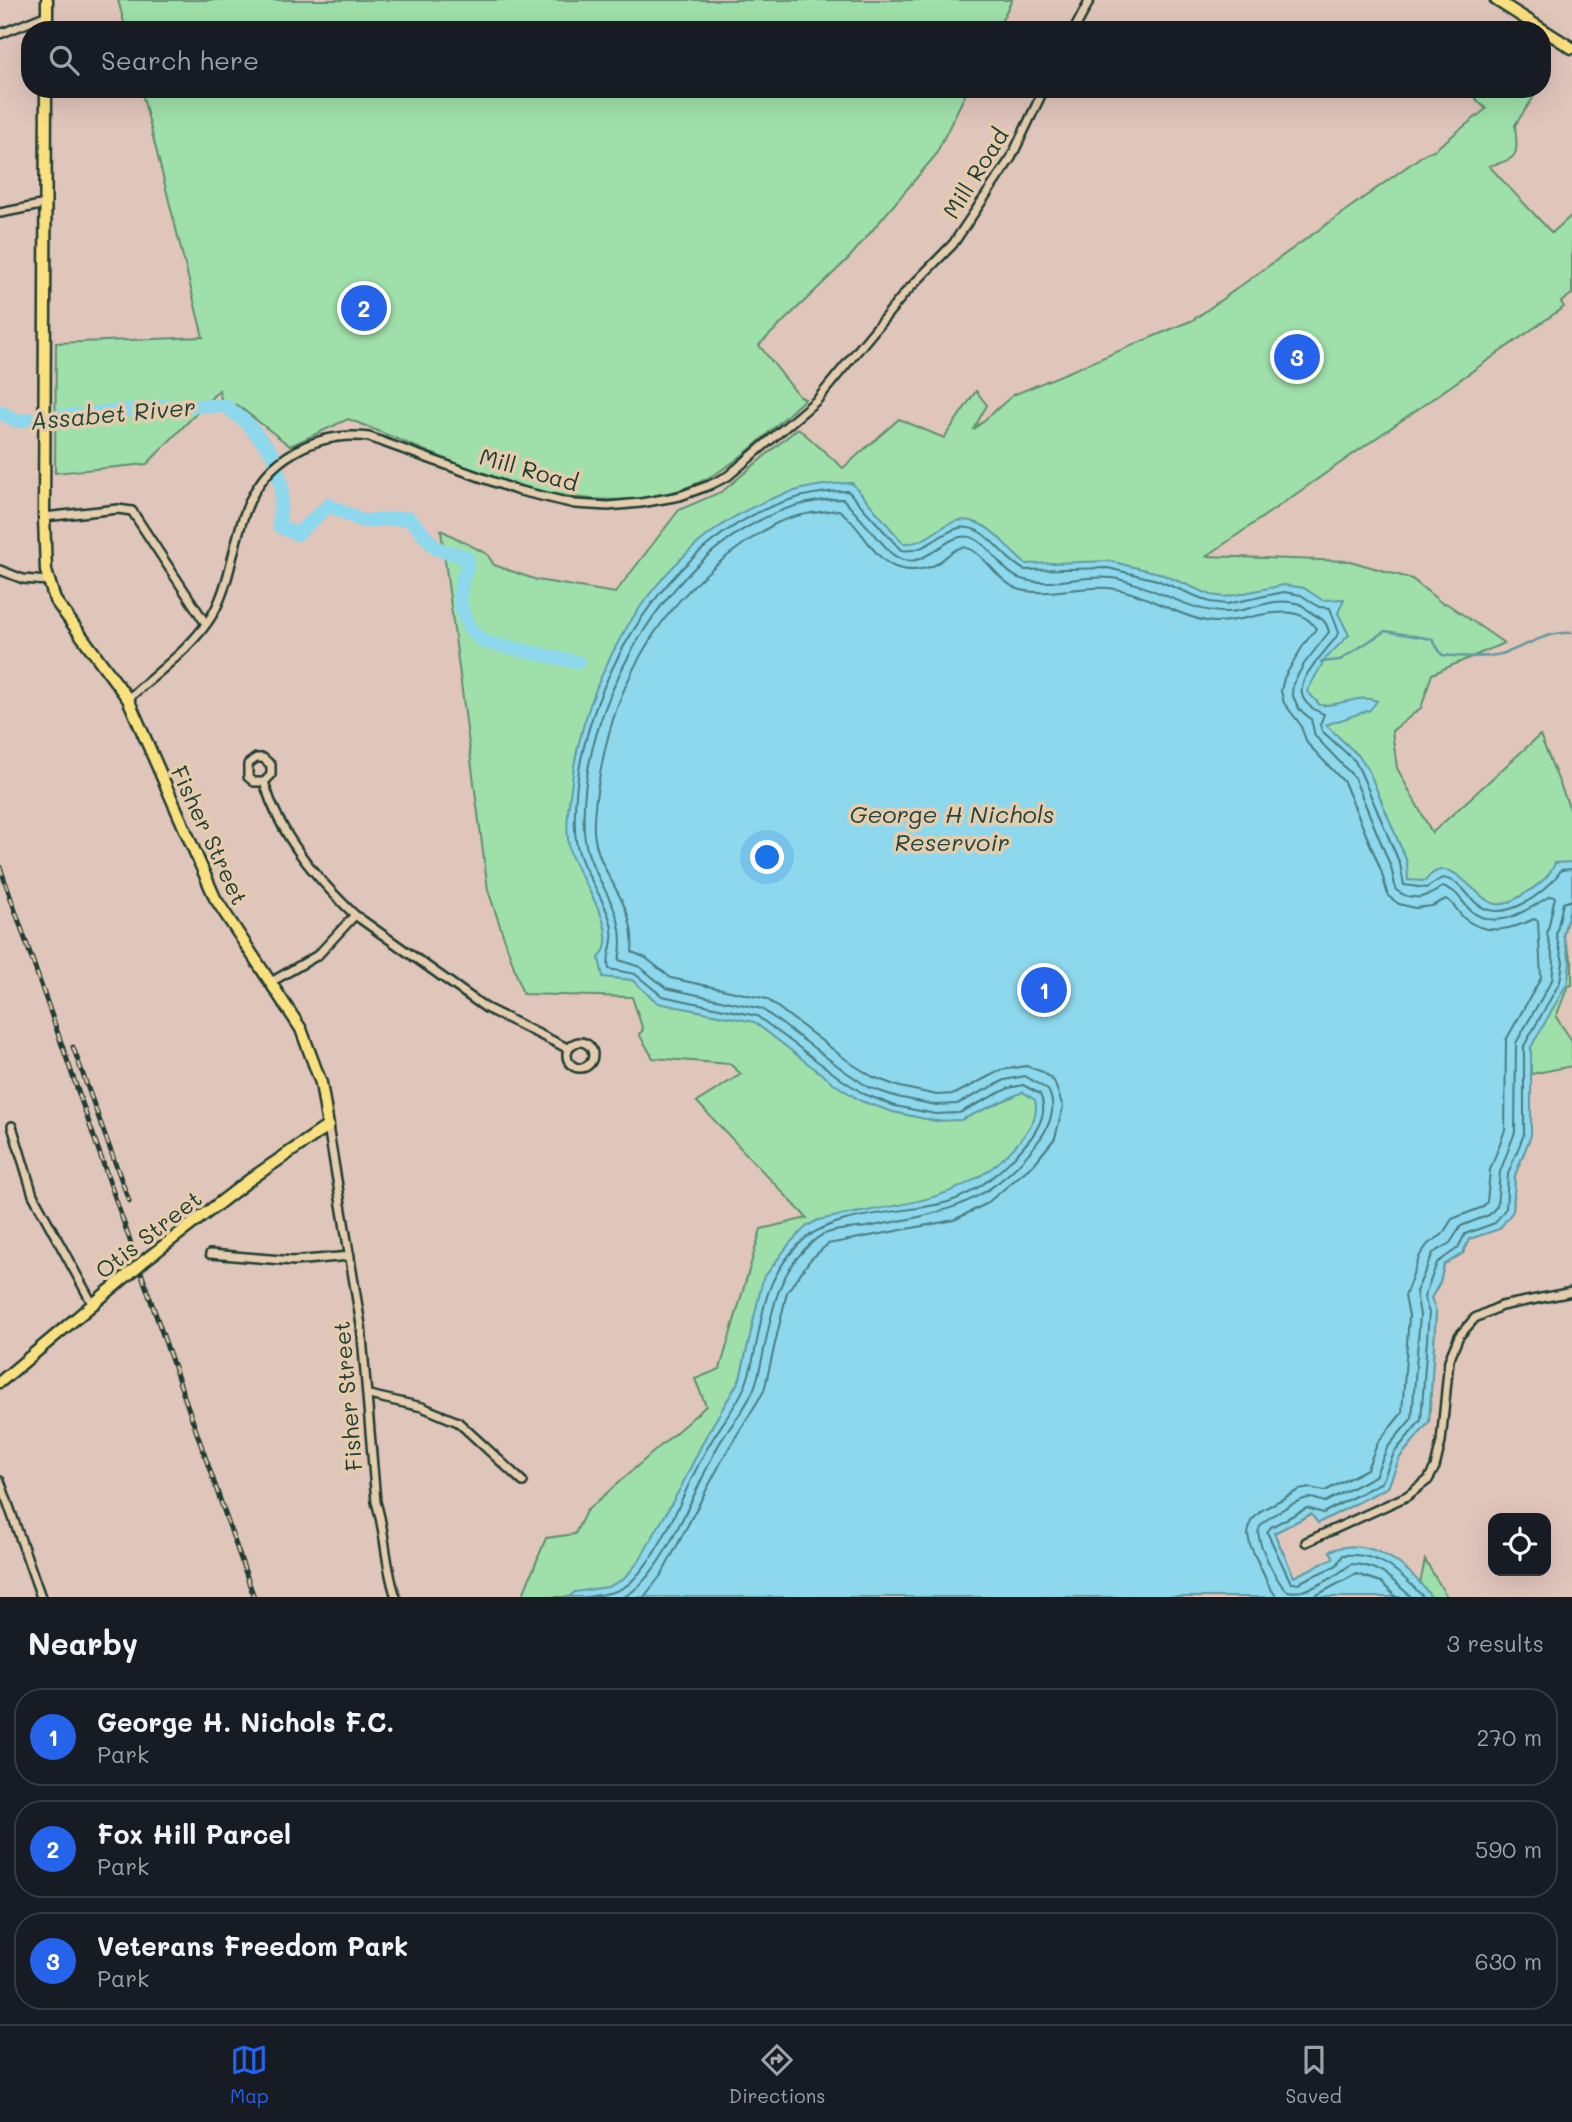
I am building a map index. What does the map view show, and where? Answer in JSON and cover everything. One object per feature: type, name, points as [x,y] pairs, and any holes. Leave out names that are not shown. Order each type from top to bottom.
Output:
[{"type":"main road","points":[[47,0],[47,21]]},
{"type":"main road","points":[[1496,0],[1529,21]]},
{"type":"main road","points":[[1551,35],[1572,48]]},
{"type":"main road","name":"Fisher Street","points":[[46,98],[44,517],[47,581],[65,617],[128,699],[215,898],[271,982],[308,1046],[323,1093],[328,1125]]},
{"type":"main road","name":"Otis Street","points":[[0,1382],[145,1260],[241,1186],[328,1125]]},
{"type":"street","points":[[1079,21],[1090,0]]},
{"type":"street","points":[[32,21],[47,15]]},
{"type":"street","points":[[0,34],[21,26]]},
{"type":"street","name":"Mill Road","points":[[128,699],[206,624],[221,597],[242,521],[257,488],[271,469],[290,454],[322,439],[369,437],[516,490],[557,501],[597,506],[660,500],[710,485],[738,467],[817,400],[905,293],[953,244],[1010,158],[1040,98]]},
{"type":"street","points":[[0,213],[46,204]]},
{"type":"street","points":[[44,517],[112,509],[132,511],[206,624]]},
{"type":"street","points":[[0,570],[23,579],[47,581]]},
{"type":"street","points":[[264,782],[297,852],[328,890],[355,915],[486,1008],[569,1049]]},
{"type":"street","points":[[271,982],[318,955],[355,915]]},
{"type":"street","name":"Fisher Street","points":[[328,1125],[369,1395],[371,1466],[386,1539],[390,1582],[396,1597]]},
{"type":"street","points":[[12,1126],[33,1195],[92,1303]]},
{"type":"street","points":[[210,1254],[294,1261],[350,1256]]},
{"type":"street","points":[[1306,1542],[1407,1496],[1428,1480],[1435,1467],[1441,1442],[1449,1360],[1459,1336],[1475,1318],[1501,1306],[1572,1292]]},
{"type":"street","points":[[369,1395],[422,1407],[458,1422],[523,1482]]},
{"type":"street","points":[[0,1481],[41,1597]]},
{"type":"green space","points":[[118,0],[1012,0],[1002,21],[124,21]]},
{"type":"green space","points":[[143,98],[964,98],[935,156],[849,258],[759,345],[799,396],[805,399],[751,449],[727,466],[670,493],[624,500],[577,497],[530,488],[482,473],[348,419],[290,446],[237,405],[222,403],[219,390],[147,464],[55,473],[56,343],[203,337]]},
{"type":"green space","name":"George H Nichols Reservoir","points":[[1475,98],[1533,98],[1515,125],[1514,154],[1506,161],[1489,166],[1552,233],[1572,215],[1572,294],[1561,302],[1564,307],[1207,556],[1350,561],[1412,579],[1443,604],[1446,603],[1504,643],[1432,674],[1421,708],[1392,731],[1397,768],[1432,833],[1540,735],[1572,814],[1572,899],[1563,935],[1572,962],[1572,985],[1568,986],[1556,1017],[1572,1041],[1572,1066],[1531,1074],[1531,1135],[1515,1175],[1513,1211],[1499,1229],[1469,1239],[1463,1253],[1444,1265],[1440,1282],[1431,1298],[1436,1312],[1429,1422],[1400,1457],[1388,1487],[1318,1523],[1311,1514],[1274,1533],[1294,1577],[1334,1558],[1330,1551],[1356,1547],[1380,1553],[1391,1559],[1420,1584],[1425,1560],[1447,1597],[522,1597],[546,1538],[575,1534],[586,1511],[706,1406],[695,1379],[720,1369],[761,1229],[807,1218],[697,1102],[741,1074],[730,1064],[653,1058],[639,1034],[643,1030],[632,997],[523,994],[488,890],[441,530],[487,554],[494,565],[537,580],[615,593],[679,510],[723,491],[798,428],[843,468],[899,419],[944,438],[976,391],[987,405],[973,430],[1013,395],[1193,320],[1426,153],[1434,150],[1486,109]]},
{"type":"water","name":"George H Nichols Reservoir","points":[[852,483],[903,543],[914,543],[948,524],[968,520],[993,532],[1026,564],[1109,561],[1159,573],[1211,595],[1225,597],[1284,585],[1304,588],[1322,600],[1344,599],[1338,613],[1349,635],[1325,659],[1307,691],[1320,705],[1356,699],[1377,701],[1370,710],[1326,725],[1360,757],[1368,769],[1407,862],[1408,880],[1425,881],[1434,872],[1453,872],[1488,900],[1504,904],[1535,887],[1547,877],[1555,863],[1572,862],[1572,899],[1563,935],[1570,962],[1568,982],[1531,1047],[1531,1135],[1515,1175],[1513,1211],[1499,1229],[1469,1239],[1463,1253],[1444,1265],[1440,1282],[1431,1298],[1436,1312],[1429,1422],[1400,1457],[1388,1487],[1318,1523],[1311,1514],[1274,1533],[1294,1577],[1334,1558],[1330,1551],[1360,1547],[1388,1556],[1412,1574],[1431,1597],[569,1597],[575,1592],[608,1587],[624,1579],[639,1561],[740,1379],[763,1279],[790,1243],[807,1226],[818,1220],[929,1198],[979,1177],[1001,1160],[1022,1138],[1035,1115],[1035,1100],[1023,1092],[961,1120],[935,1121],[893,1112],[861,1101],[836,1085],[754,1022],[658,1003],[632,980],[603,977],[599,958],[605,947],[603,920],[570,852],[567,828],[581,734],[599,681],[626,629],[659,583],[699,543],[745,511],[796,491]]},
{"type":"waterway","name":"Assabet River","points":[[0,412],[17,421],[167,406],[226,406],[247,423],[273,454],[282,488],[279,526],[297,534],[329,505],[362,521],[409,518],[436,548],[467,558],[460,593],[462,611],[469,626],[481,639],[488,643],[578,662]]},
{"type":"waterway","points":[[1321,662],[1340,660],[1385,631],[1432,639],[1442,655],[1475,657],[1501,654],[1547,636],[1572,633]]},
{"type":"railway","points":[[0,867],[254,1597]]},
{"type":"railway","points":[[73,1047],[129,1201]]},
{"type":"place","name":"Fox Hill Parcel","points":[[364,308]]},
{"type":"place","name":"Veterans Freedom Park","points":[[1297,357]]},
{"type":"place","name":"George H. Nichols F.C.","points":[[1044,990]]}]
